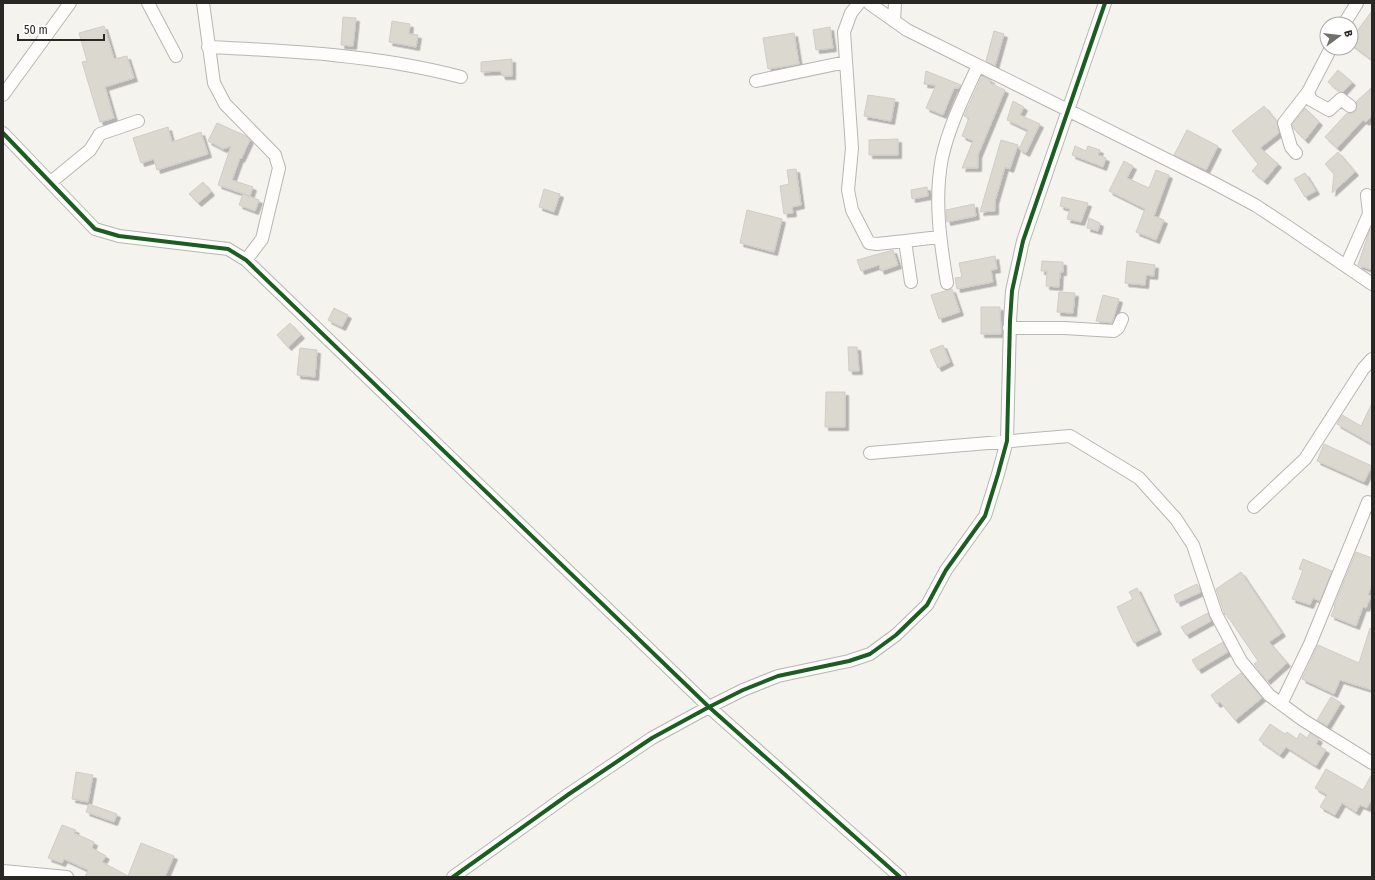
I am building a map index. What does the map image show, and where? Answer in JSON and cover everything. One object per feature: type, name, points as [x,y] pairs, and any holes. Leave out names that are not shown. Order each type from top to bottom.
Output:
[{"type":"street","points":[[3,95],[70,3]]},
{"type":"street","points":[[148,3],[176,56]]},
{"type":"street","points":[[203,3],[214,83],[225,104],[275,155],[279,168],[262,239],[246,260]]},
{"type":"street","points":[[859,3],[851,13],[844,32],[852,148],[848,190],[852,210],[869,243],[877,244],[939,237]]},
{"type":"street","points":[[869,3],[907,30],[1068,112],[1212,182],[1255,205],[1372,284]]},
{"type":"street","points":[[894,21],[895,3]]},
{"type":"street","points":[[453,877],[569,794],[652,738],[708,707],[743,690],[778,676],[848,661],[870,654],[896,634],[926,605],[946,570],[984,516],[1007,441],[1009,328],[1012,291],[1023,241],[1105,3]]},
{"type":"street","points":[[1349,16],[1357,3]]},
{"type":"street","points":[[208,47],[312,52],[411,65],[460,77]]},
{"type":"street","points":[[1296,154],[1289,142],[1284,123],[1308,92],[1327,56]]},
{"type":"street","points":[[756,82],[846,62]]},
{"type":"street","points":[[947,283],[939,237],[938,192],[942,157],[955,116],[978,66]]},
{"type":"street","points":[[1308,92],[1311,100],[1329,110],[1341,99],[1350,106]]},
{"type":"street","points":[[51,182],[90,150],[100,134],[138,121]]},
{"type":"street","points":[[3,133],[95,229],[119,236],[228,249],[246,260],[519,522],[708,707],[900,877]]},
{"type":"street","points":[[1346,266],[1369,214],[1367,195]]},
{"type":"street","points":[[905,241],[911,282]]},
{"type":"street","points":[[1009,328],[1064,328],[1114,331],[1118,328],[1122,319]]},
{"type":"street","points":[[1254,507],[1305,459],[1363,369],[1372,359]]},
{"type":"street","points":[[870,453],[1070,436],[1139,478],[1176,519],[1193,546],[1216,614],[1241,661],[1269,695],[1303,720],[1372,763]]},
{"type":"street","points":[[1281,704],[1310,644],[1368,502]]},
{"type":"street","points":[[3,871],[67,877]]},
{"type":"building","points":[[1372,11],[1372,60],[1359,50],[1359,28]]},
{"type":"building","points":[[343,17],[356,18],[353,46],[341,45]]},
{"type":"building","points":[[392,21],[410,24],[409,34],[418,35],[416,47],[389,42]]},
{"type":"building","points":[[104,26],[114,59],[127,56],[134,78],[105,87],[114,118],[100,122],[82,62],[87,61],[79,33]]},
{"type":"building","points":[[830,27],[833,48],[816,50],[813,30]]},
{"type":"building","points":[[994,31],[1004,34],[995,66],[986,61]]},
{"type":"building","points":[[794,33],[799,64],[768,69],[763,38]]},
{"type":"building","points":[[512,59],[512,76],[502,76],[501,71],[481,72],[481,62]]},
{"type":"building","points":[[1338,70],[1352,82],[1343,92],[1340,92],[1328,82]]},
{"type":"building","points":[[926,71],[961,85],[959,88],[954,88],[943,115],[926,108],[936,85],[924,84]]},
{"type":"building","points":[[982,76],[991,80],[990,83],[1005,90],[978,155],[978,168],[962,168],[973,141],[962,136],[969,118],[964,116]]},
{"type":"building","points":[[1372,87],[1372,116],[1366,122],[1363,120],[1337,148],[1325,137],[1347,113],[1356,111],[1356,102]]},
{"type":"building","points":[[868,95],[895,99],[891,121],[864,116]]},
{"type":"building","points":[[1013,101],[1024,107],[1020,115],[1040,124],[1026,153],[1019,149],[1028,130],[1007,120]]},
{"type":"building","points":[[1264,106],[1277,122],[1279,133],[1260,148],[1278,164],[1264,181],[1252,171],[1258,164],[1232,131]]},
{"type":"building","points":[[1305,108],[1319,122],[1305,140],[1292,125]]},
{"type":"building","points":[[217,123],[246,136],[250,140],[241,159],[240,158],[232,180],[253,187],[250,196],[218,185],[231,146],[223,149],[208,141]]},
{"type":"building","points":[[168,127],[172,142],[201,132],[208,154],[157,170],[154,159],[141,163],[133,138]]},
{"type":"building","points":[[1187,130],[1218,146],[1206,170],[1174,155]]},
{"type":"building","points":[[898,139],[898,155],[869,155],[869,140]]},
{"type":"building","points":[[1001,140],[1018,145],[1010,169],[1005,167],[995,201],[995,211],[980,212]]},
{"type":"building","points":[[1075,146],[1086,151],[1088,146],[1100,150],[1098,155],[1106,158],[1103,167],[1072,155]]},
{"type":"building","points":[[1338,152],[1355,172],[1332,193],[1334,174],[1325,164]]},
{"type":"building","points":[[1124,161],[1133,166],[1127,178],[1149,188],[1156,170],[1169,175],[1154,216],[1164,220],[1156,240],[1136,232],[1145,209],[1109,191]]},
{"type":"building","points":[[796,169],[801,205],[792,207],[793,213],[784,214],[780,186],[789,184],[787,170]]},
{"type":"building","points":[[1305,173],[1316,191],[1305,197],[1294,179]]},
{"type":"building","points":[[203,182],[211,192],[198,203],[189,194]]},
{"type":"building","points":[[927,187],[928,196],[912,199],[911,190]]},
{"type":"building","points":[[544,189],[560,194],[554,212],[539,207]]},
{"type":"building","points":[[243,194],[259,200],[255,211],[239,205]]},
{"type":"building","points":[[1062,197],[1088,203],[1081,222],[1067,219],[1070,209],[1060,206]]},
{"type":"building","points":[[974,204],[976,216],[947,222],[946,210]]},
{"type":"building","points":[[747,210],[782,219],[774,252],[740,243]]},
{"type":"building","points":[[1089,218],[1100,223],[1098,231],[1087,228]]},
{"type":"building","points":[[1370,229],[1372,230],[1372,270],[1358,265]]},
{"type":"building","points":[[893,250],[898,265],[881,271],[879,265],[861,271],[857,260]]},
{"type":"building","points":[[995,256],[997,269],[991,270],[993,282],[957,289],[955,278],[962,277],[959,263]]},
{"type":"building","points":[[1042,261],[1063,262],[1063,272],[1060,272],[1059,287],[1046,286],[1047,271],[1041,271]]},
{"type":"building","points":[[1127,261],[1155,265],[1154,276],[1146,275],[1145,285],[1125,283]]},
{"type":"building","points":[[952,289],[960,312],[939,319],[931,295]]},
{"type":"building","points":[[1059,292],[1075,293],[1073,313],[1057,312]]},
{"type":"building","points":[[1103,295],[1119,299],[1112,323],[1096,321]]},
{"type":"building","points":[[981,307],[1000,307],[1001,334],[981,334]]},
{"type":"building","points":[[334,308],[348,315],[342,327],[328,320]]},
{"type":"building","points":[[290,323],[301,335],[288,347],[277,335]]},
{"type":"building","points":[[943,345],[950,362],[938,368],[930,350]]},
{"type":"building","points":[[848,347],[857,347],[859,371],[849,371]]},
{"type":"building","points":[[300,348],[317,350],[315,377],[297,375]]},
{"type":"building","points":[[826,392],[845,392],[845,427],[825,427]]},
{"type":"building","points":[[1372,403],[1372,444],[1337,424],[1342,415],[1361,426]]},
{"type":"building","points":[[1324,444],[1372,466],[1364,482],[1317,461]]},
{"type":"building","points":[[1356,552],[1372,558],[1372,583],[1368,595],[1371,596],[1366,608],[1363,607],[1356,626],[1331,616]]},
{"type":"building","points":[[1303,559],[1332,571],[1320,601],[1313,598],[1310,605],[1292,599],[1303,570],[1299,569]]},
{"type":"building","points":[[1241,572],[1282,633],[1269,642],[1287,663],[1267,681],[1254,664],[1258,661],[1226,614],[1225,615],[1216,589]]},
{"type":"building","points":[[1197,584],[1201,592],[1177,603],[1174,595]]},
{"type":"building","points":[[1137,588],[1158,631],[1134,643],[1117,607],[1133,599],[1129,592]]},
{"type":"building","points":[[1208,613],[1211,621],[1186,635],[1181,627]]},
{"type":"building","points":[[1370,628],[1372,629],[1372,690],[1340,680],[1334,694],[1302,679],[1318,645],[1359,663]]},
{"type":"building","points":[[1223,642],[1228,652],[1198,670],[1192,660]]},
{"type":"building","points":[[1241,673],[1262,698],[1235,720],[1220,702],[1217,704],[1211,695]]},
{"type":"building","points":[[1331,697],[1341,703],[1327,726],[1317,720]]},
{"type":"building","points":[[1270,724],[1285,734],[1287,732],[1297,739],[1300,733],[1307,738],[1310,733],[1319,739],[1316,744],[1326,750],[1316,766],[1286,747],[1280,755],[1259,740]]},
{"type":"building","points":[[1326,769],[1363,790],[1372,774],[1372,799],[1367,808],[1360,805],[1356,812],[1342,803],[1335,815],[1320,807],[1327,795],[1315,788]]},
{"type":"building","points":[[76,772],[93,775],[88,802],[72,799]]},
{"type":"building","points":[[89,804],[117,814],[114,822],[86,812]]},
{"type":"building","points":[[62,825],[76,830],[74,833],[94,842],[92,848],[106,856],[102,862],[128,876],[141,843],[174,856],[165,877],[85,877],[88,870],[64,859],[62,863],[48,858]]},
{"type":"cycle path","points":[[453,877],[569,794],[652,738],[743,690],[778,676],[849,661],[870,654],[896,635],[927,605],[946,570],[985,516],[998,474],[1007,441],[1012,291],[1023,241],[1105,3]]},
{"type":"cycle path","points":[[3,133],[95,229],[119,236],[228,249],[246,260],[709,707],[900,877]]}]
